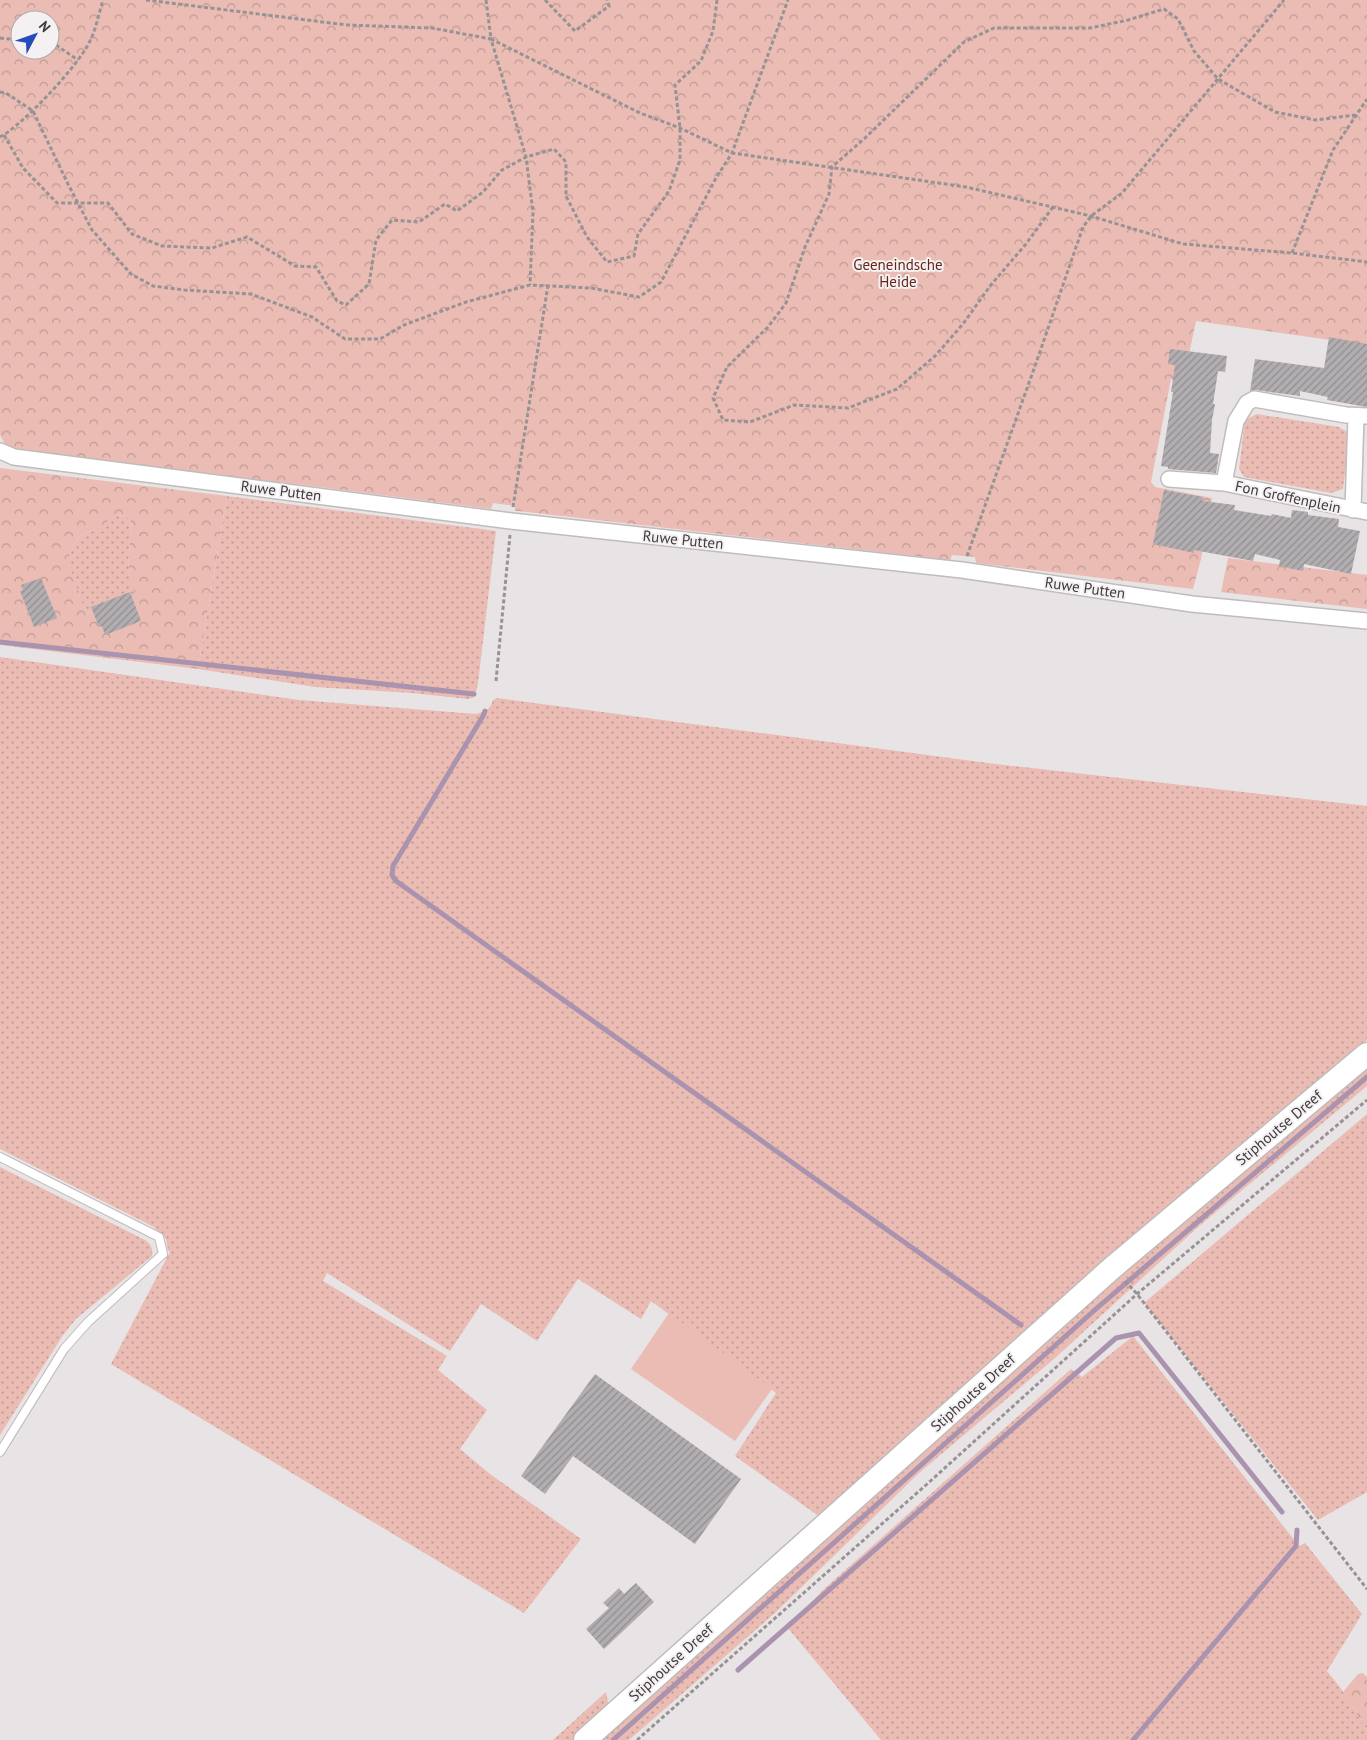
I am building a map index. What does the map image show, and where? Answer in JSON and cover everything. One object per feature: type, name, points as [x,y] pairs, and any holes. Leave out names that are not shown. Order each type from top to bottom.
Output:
[{"type":"main road","name":"Stiphoutse Dreef","points":[[585,1740],[1112,1268],[1367,1054]]},
{"type":"street","name":"Fon Groffenplein","points":[[1169,479],[1224,483],[1360,511],[1361,416],[1346,416],[1254,399],[1247,403],[1236,421],[1224,483]]},
{"type":"street","name":"Ruwe Putten","points":[[0,451],[14,457],[511,521],[962,570],[1192,604],[1367,621]]},
{"type":"lane","points":[[0,1157],[159,1237],[163,1254],[88,1322],[64,1350],[0,1452]]},
{"type":"path","points":[[103,0],[90,41],[78,60],[33,111],[2,136],[23,168],[57,203],[108,203],[132,234],[162,246],[212,248],[247,237],[295,266],[316,267],[337,301],[346,305],[369,284],[376,240],[392,220],[420,222],[445,204],[457,212],[483,192],[502,170],[526,157],[554,149],[566,162],[566,196],[587,237],[607,262],[634,256],[638,234],[669,191],[680,160],[680,128],[676,85],[701,61],[713,31],[717,0]]},
{"type":"path","points":[[147,0],[347,25],[432,28],[491,39],[640,113],[680,128],[732,153],[966,187],[1091,216],[1183,244],[1292,252],[1367,262]]},
{"type":"path","points":[[486,0],[491,39],[526,157],[533,212],[530,285]]},
{"type":"path","points":[[545,0],[575,31],[609,6],[607,0]]},
{"type":"path","points":[[0,92],[6,93],[33,111],[92,230],[131,274],[153,286],[251,294],[312,317],[345,339],[380,339],[404,325],[466,302],[530,285],[591,288],[639,297],[661,282],[716,178],[732,153],[788,0]]},
{"type":"path","points":[[962,570],[1083,227],[1091,216],[1122,193],[1284,0]]},
{"type":"path","points":[[1053,207],[952,337],[935,356],[897,389],[848,408],[794,405],[750,422],[723,420],[713,398],[727,367],[768,327],[786,303],[806,248],[829,194],[832,167],[865,138],[964,42],[994,28],[1090,28],[1128,20],[1164,8],[1178,19],[1194,51],[1218,79],[1275,112],[1315,120],[1356,115]]},
{"type":"path","points":[[60,49],[78,60]]},
{"type":"path","points":[[1292,252],[1333,150],[1367,99]]},
{"type":"path","points":[[496,681],[511,521],[548,285]]},
{"type":"path","points":[[637,1740],[926,1485],[1137,1294],[1367,1100]]},
{"type":"path","points":[[1112,1268],[1137,1294],[1367,1589]]},
{"type":"green space","name":"Geeneindsche Heide","points":[[0,0],[1367,0],[1367,345],[1196,321],[1184,378],[1171,379],[1151,482],[1155,487],[1212,498],[1201,559],[1193,589],[976,563],[975,557],[952,555],[950,560],[515,511],[515,506],[493,503],[491,509],[8,450],[0,435]]},
{"type":"green space","points":[[1257,414],[1339,427],[1350,434],[1343,489],[1331,493],[1244,477],[1239,469],[1245,420]]},
{"type":"green space","points":[[0,468],[227,496],[198,669],[0,645]],"holes":[[[118,514],[131,519],[128,574],[135,593],[86,614],[70,567],[69,551],[80,536],[98,528]]]},
{"type":"green space","points":[[227,496],[496,531],[475,697],[468,699],[412,693],[315,687],[198,669]]},
{"type":"green space","points":[[118,514],[131,519],[128,574],[136,593],[86,614],[69,567],[69,551],[80,536],[98,528]]},
{"type":"green space","points":[[1228,558],[1367,575],[1367,609],[1221,592]]},
{"type":"green space","points":[[0,657],[299,700],[476,714],[487,710],[493,700],[497,698],[995,764],[1367,806],[1367,1040],[1024,1333],[820,1517],[735,1456],[776,1393],[651,1301],[641,1319],[578,1279],[537,1341],[481,1304],[450,1351],[327,1273],[323,1281],[447,1356],[438,1370],[487,1410],[460,1449],[490,1474],[581,1539],[524,1613],[111,1364],[170,1252],[166,1239],[154,1227],[0,1149]]},
{"type":"green space","points":[[1367,1063],[1367,1086],[1198,1227],[1055,1358],[919,1473],[776,1612],[629,1740],[596,1740],[1032,1347]]},
{"type":"green space","points":[[1367,1114],[1367,1492],[1318,1520],[1144,1303]]},
{"type":"green space","points":[[0,1167],[145,1240],[152,1249],[152,1256],[76,1319],[63,1335],[0,1435]]},
{"type":"green space","points":[[669,1313],[772,1389],[735,1441],[631,1369]]},
{"type":"green space","points":[[1133,1336],[1299,1546],[1305,1543],[1362,1614],[1327,1671],[1342,1690],[1367,1730],[1367,1740],[881,1740],[787,1627],[824,1589],[1071,1369],[1082,1377]]},
{"type":"green space","points":[[1363,1673],[1367,1677],[1367,1730],[1343,1692],[1358,1674]]},
{"type":"green space","points":[[606,1692],[609,1707],[573,1740],[553,1740]]},
{"type":"building","points":[[1329,337],[1367,344],[1367,407],[1327,400],[1328,397],[1300,391],[1300,396],[1256,390],[1250,391],[1255,359],[1324,368]]},
{"type":"building","points":[[1170,349],[1227,356],[1225,372],[1218,371],[1213,404],[1215,404],[1210,453],[1219,454],[1216,473],[1168,469],[1168,467],[1161,466],[1173,392],[1171,392],[1175,365],[1168,364]]},
{"type":"building","points":[[1164,490],[1203,497],[1202,501],[1235,505],[1234,510],[1291,518],[1292,510],[1308,512],[1308,515],[1339,519],[1338,527],[1360,531],[1351,574],[1304,564],[1303,571],[1279,566],[1280,560],[1255,554],[1253,561],[1194,550],[1194,553],[1153,544]]},
{"type":"building","points":[[41,578],[57,618],[34,627],[20,591],[23,590],[21,585]]},
{"type":"building","points":[[130,592],[141,621],[105,635],[102,626],[99,627],[91,607]]},
{"type":"building","points":[[595,1374],[741,1479],[695,1544],[573,1456],[545,1494],[521,1476]]},
{"type":"building","points":[[636,1583],[654,1602],[604,1649],[586,1629],[609,1608],[603,1603],[619,1588],[624,1594]]},
{"type":"waterway","points":[[0,642],[474,694]]},
{"type":"waterway","points":[[485,711],[393,866],[392,875],[396,881],[1021,1325]]},
{"type":"waterway","points":[[613,1740],[1097,1308],[1367,1077]]},
{"type":"waterway","points":[[738,1670],[1116,1338],[1139,1333],[1282,1512]]},
{"type":"waterway","points":[[1133,1740],[1296,1546],[1297,1530]]}]
